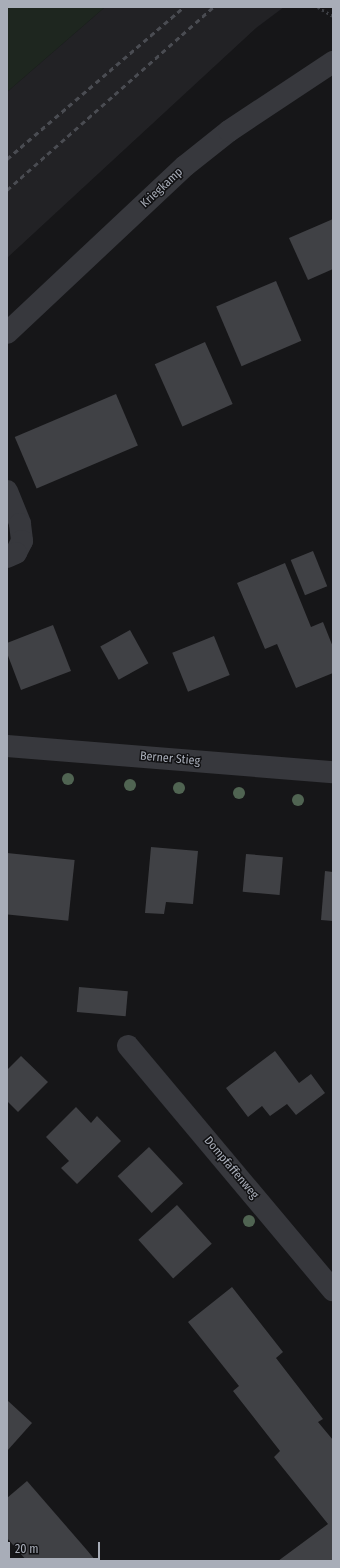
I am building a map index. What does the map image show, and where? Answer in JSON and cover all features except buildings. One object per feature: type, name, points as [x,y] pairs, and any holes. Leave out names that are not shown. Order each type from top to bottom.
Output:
[{"type":"street","name":"Kriegkamp","points":[[7,333],[185,166],[229,131],[333,62]]},
{"type":"street","points":[[7,491],[20,524],[22,541],[16,553],[7,557]]},
{"type":"street","name":"Berner Stieg","points":[[7,746],[333,772]]},
{"type":"street","name":"Dompfaffenweg","points":[[128,1046],[333,1290]]},
{"type":"path","points":[[318,7],[333,16]]},
{"type":"shaded area","points":[[7,7],[105,7],[7,92]]},
{"type":"shaded area","points":[[105,7],[284,7],[256,28],[7,258],[7,92]]},
{"type":"railway","points":[[7,159],[184,7]]},
{"type":"railway","points":[[7,190],[213,7]]}]
